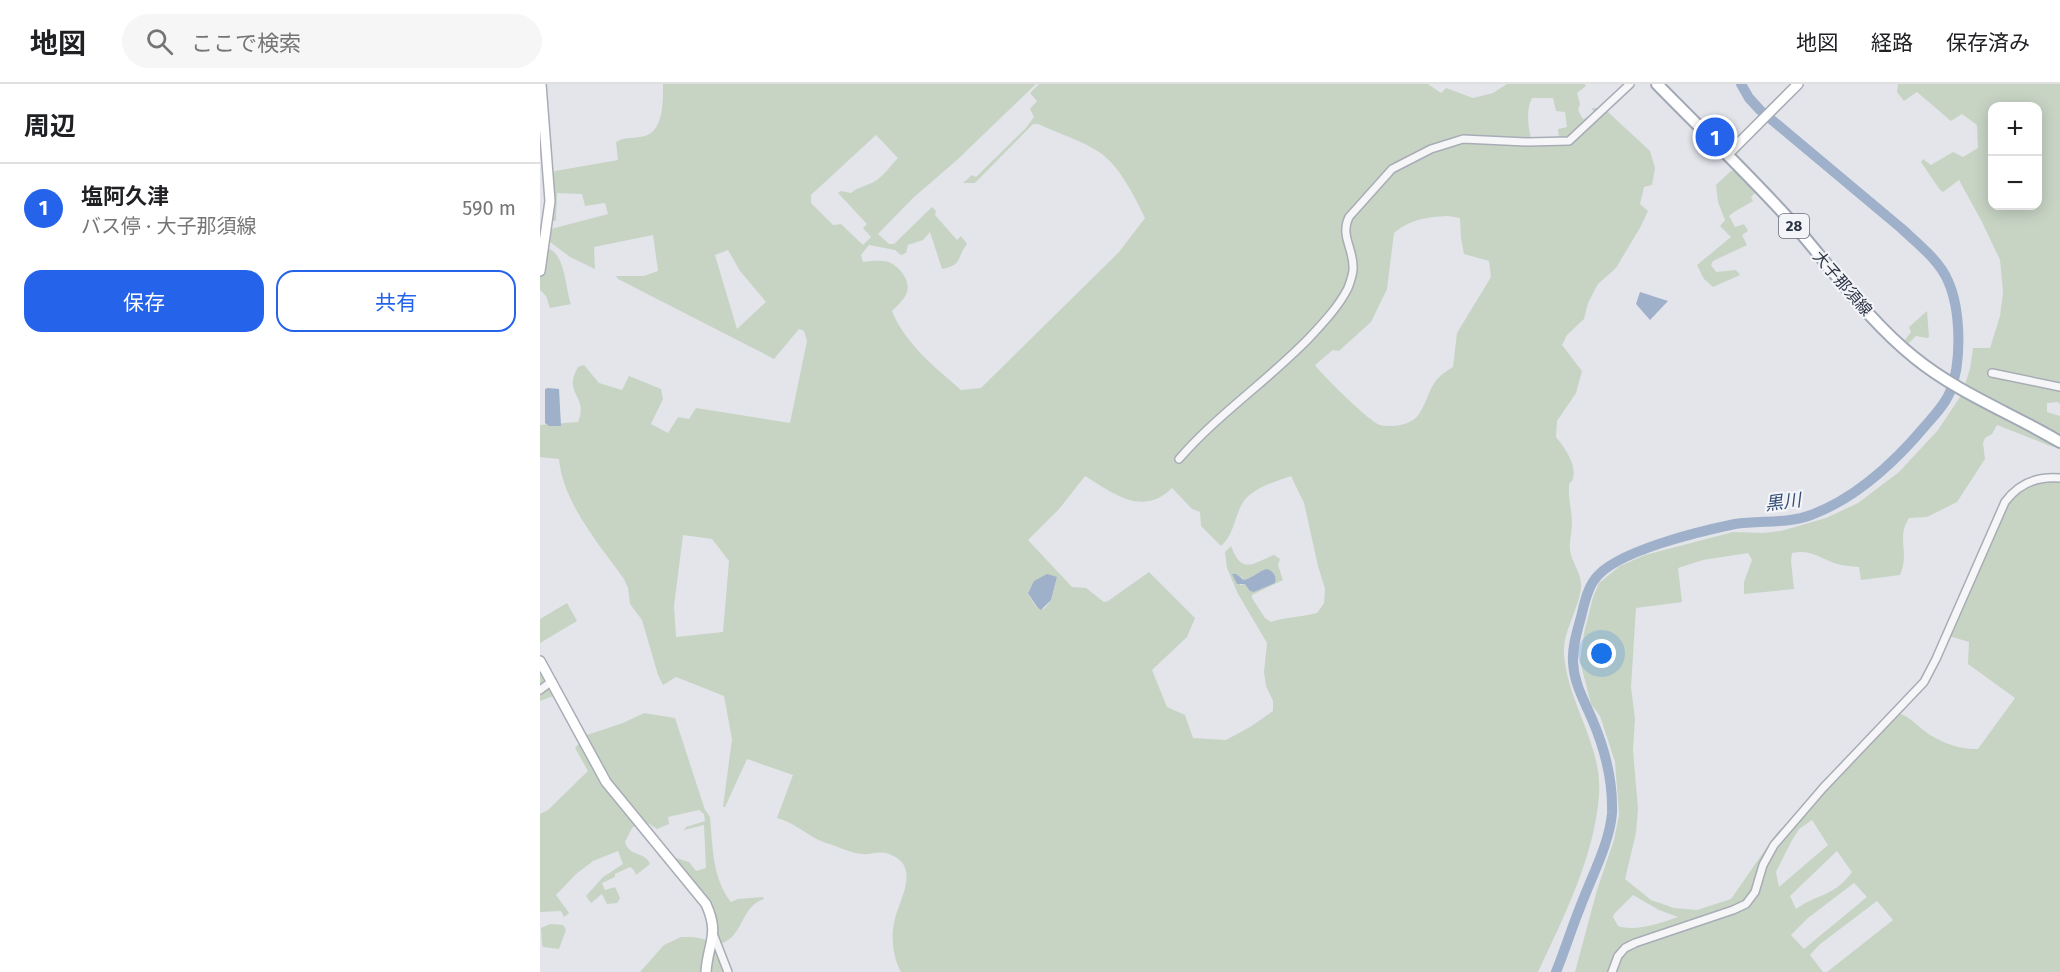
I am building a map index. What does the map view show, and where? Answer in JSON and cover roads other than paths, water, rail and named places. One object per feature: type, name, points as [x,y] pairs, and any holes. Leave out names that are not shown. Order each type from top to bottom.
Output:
[{"type":"main road","name":"大子那須線","points":[[1657,84],[1728,154],[1788,219],[1884,331],[1928,368],[2060,442]]},
{"type":"street","points":[[540,271],[550,201],[541,84]]},
{"type":"street","points":[[1179,459],[1217,420],[1290,358],[1335,308],[1347,289],[1354,264],[1346,235],[1346,222],[1392,169],[1431,148],[1463,139],[1569,141],[1630,84]]},
{"type":"street","points":[[1728,154],[1798,84]]},
{"type":"street","points":[[1992,374],[2060,387]]},
{"type":"street","points":[[1612,972],[1618,956],[1625,948],[1662,933],[1740,908],[1752,898],[1763,865],[1774,845],[1924,682],[2005,502],[2012,492],[2036,478],[2060,478]]},
{"type":"street","points":[[540,661],[612,790],[706,904],[712,919],[714,936],[728,972]]},
{"type":"street","points":[[540,690],[552,681]]},
{"type":"street","points":[[706,972],[707,959],[714,936]]},
{"type":"water","points":[[1640,292],[1668,301],[1650,320],[1636,304]]},
{"type":"water","points":[[545,389],[559,389],[561,426],[549,426],[545,423]]},
{"type":"water","points":[[1267,569],[1274,574],[1275,583],[1254,592],[1250,591],[1245,584],[1237,584],[1232,574],[1244,580]]},
{"type":"water","points":[[1047,574],[1057,577],[1051,600],[1041,610],[1028,593],[1034,581]]},
{"type":"waterway","name":"黒川","points":[[1556,972],[1611,824],[1610,777],[1597,730],[1577,685],[1573,662],[1576,634],[1592,583],[1605,569],[1639,551],[1735,524],[1802,518],[1844,499],[1888,465],[1943,405],[1950,392],[1957,366],[1958,321],[1952,293],[1940,266],[1901,228],[1760,110],[1749,98],[1741,84]]},
{"type":"place","name":"塩阿久津","points":[[1715,137]]}]
